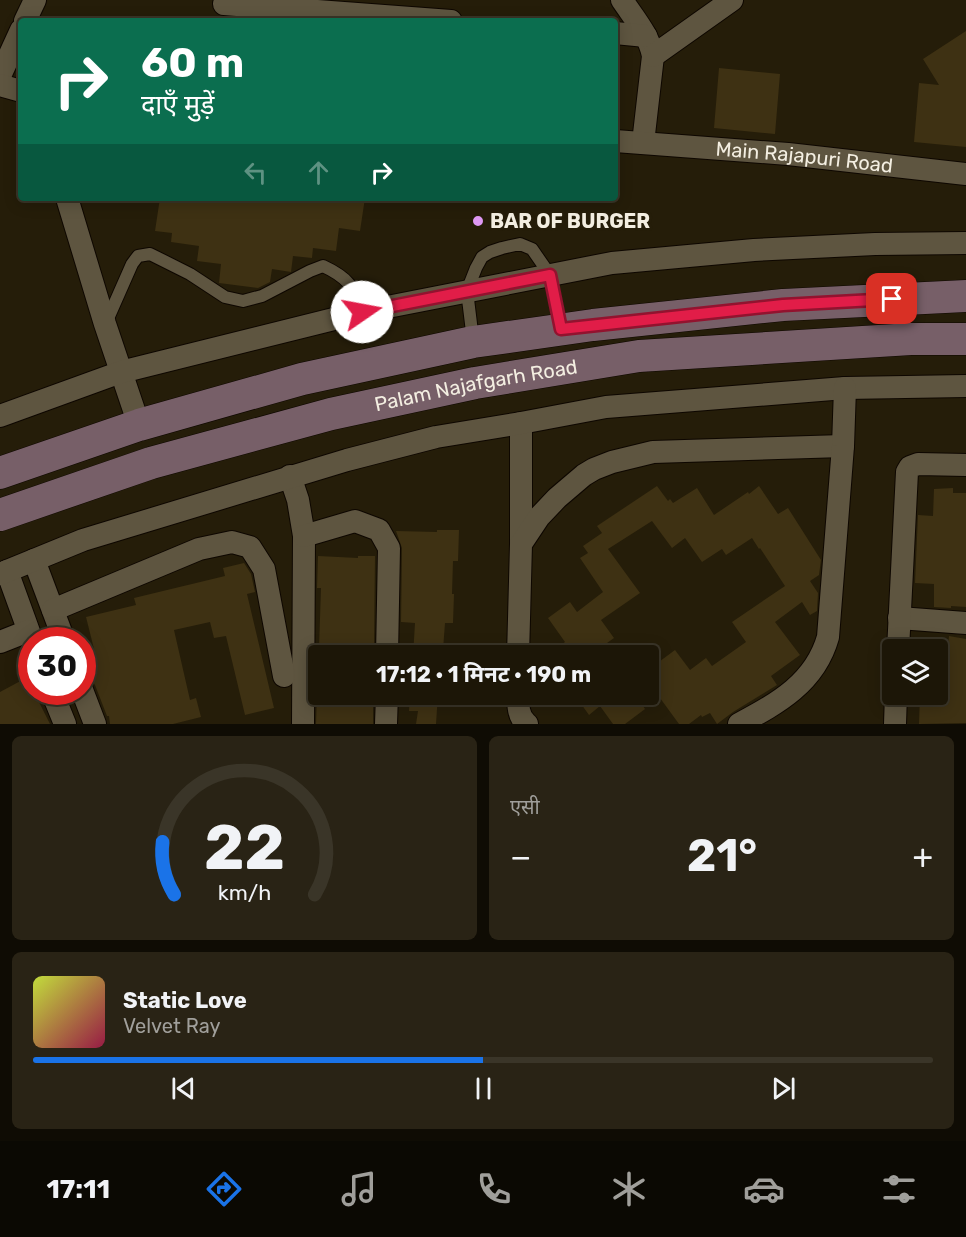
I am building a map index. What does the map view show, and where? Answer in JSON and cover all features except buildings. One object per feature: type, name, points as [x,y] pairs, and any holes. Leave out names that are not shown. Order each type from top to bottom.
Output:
[{"type":"main road","name":"Palam Najafgarh Road","points":[[0,473],[139,425],[302,379],[473,342],[561,329],[783,305],[966,296]]},
{"type":"main road","name":"Palam Najafgarh Road","points":[[0,515],[152,463],[331,414],[475,383],[639,356],[910,339],[966,339]]},
{"type":"street","points":[[26,18],[34,0]]},
{"type":"street","points":[[623,0],[650,46],[643,143]]},
{"type":"street","points":[[618,34],[650,46],[732,0]]},
{"type":"street","points":[[224,8],[328,6],[426,18]]},
{"type":"street","points":[[0,75],[18,36]]},
{"type":"street","points":[[0,85],[18,90]]},
{"type":"street","name":"Main Rajapuri Road","points":[[618,141],[788,154],[966,174]]},
{"type":"street","points":[[68,201],[105,324],[139,425]]},
{"type":"street","points":[[0,416],[121,372],[362,312],[612,263],[754,250],[876,244],[966,243]]},
{"type":"street","points":[[26,627],[4,572],[83,540],[346,460],[436,437],[606,406],[845,388],[966,386]]},
{"type":"street","points":[[739,724],[784,698],[800,685],[823,654],[828,637],[843,446],[845,388]]},
{"type":"street","points":[[518,645],[521,423]]},
{"type":"street","points":[[521,544],[539,517],[557,498],[584,475],[612,462],[653,452],[843,446]]},
{"type":"street","points":[[898,639],[907,472],[910,467],[918,464],[966,465]]},
{"type":"street","points":[[290,476],[298,500],[304,536],[303,724]]},
{"type":"street","points":[[304,536],[355,521],[380,530],[389,548],[387,645]]},
{"type":"street","points":[[53,610],[199,549],[232,542],[250,547],[264,569],[284,676]]},
{"type":"street","points":[[34,560],[59,627]]},
{"type":"street","points":[[899,618],[966,622]]},
{"type":"street","points":[[0,642],[18,638]]},
{"type":"street","points":[[57,705],[65,724]]},
{"type":"street","points":[[88,705],[95,724]]},
{"type":"street","points":[[386,724],[387,705]]},
{"type":"street","points":[[519,705],[527,724]]},
{"type":"street","points":[[895,724],[896,705]]},
{"type":"lane","points":[[473,342],[467,291],[476,268],[482,257],[490,252],[520,244],[532,249],[550,275],[561,329]]},
{"type":"lane","points":[[105,324],[132,264],[138,256],[150,254],[190,274],[225,297],[243,301],[262,296],[323,266],[340,274],[351,286],[362,312]]},
{"type":"place","name":"BAR OF BURGER","points":[[478,221]]},
{"type":"route","points":[[362,312],[550,275],[561,329],[783,305],[892,299]]}]
